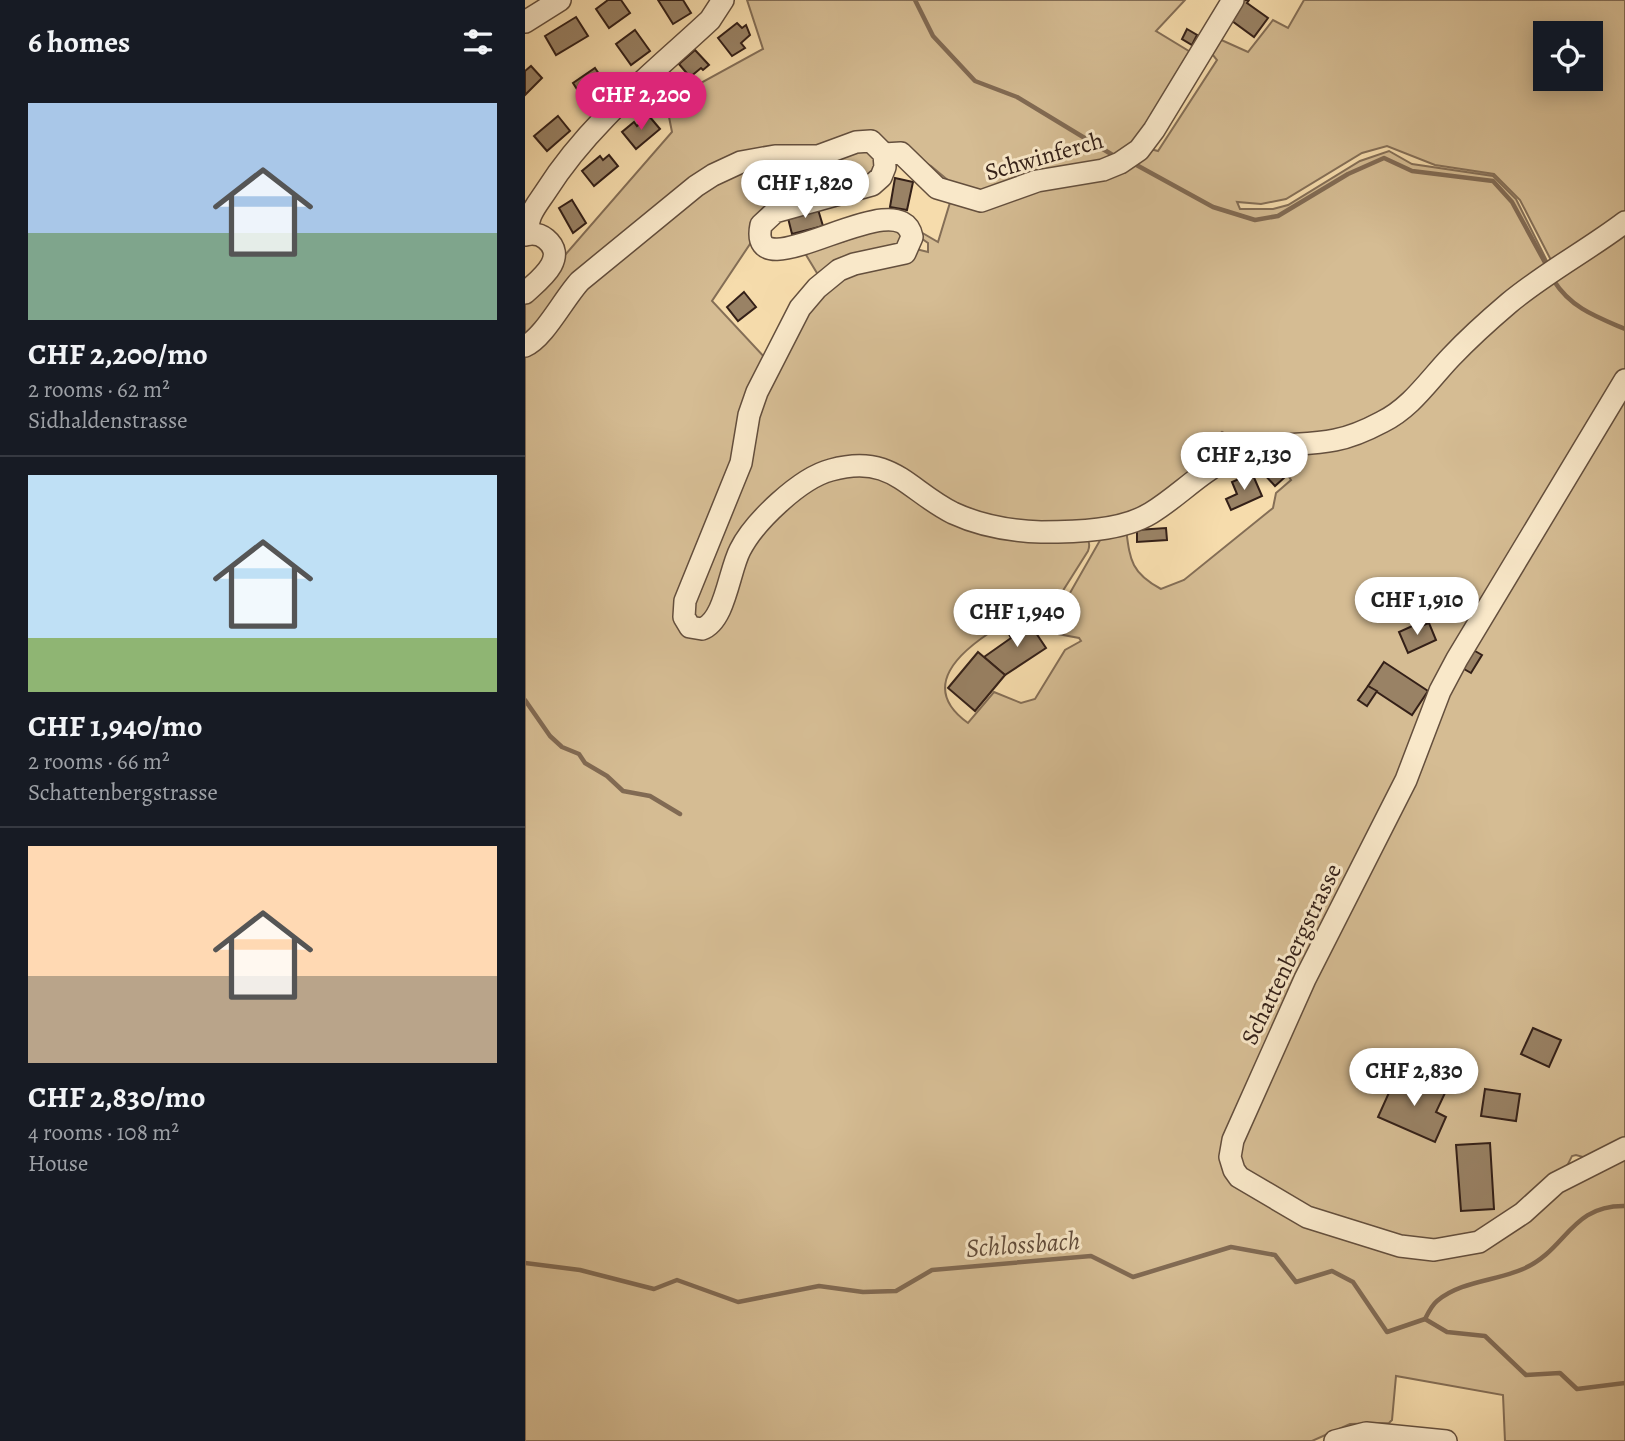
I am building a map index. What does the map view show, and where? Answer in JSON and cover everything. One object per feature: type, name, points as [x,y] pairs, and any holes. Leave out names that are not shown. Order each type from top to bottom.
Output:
[{"type":"street","points":[[525,22],[560,0]]},
{"type":"street","points":[[525,293],[547,272],[554,259],[553,249],[546,239],[527,234],[529,217],[587,134],[710,20],[723,0]]},
{"type":"street","name":"Schwinferch","points":[[884,154],[901,153],[937,187],[981,201],[1037,181],[1111,167],[1133,154],[1154,130],[1233,0]]},
{"type":"street","points":[[525,346],[537,339],[562,300],[580,281],[713,175],[749,160],[818,156],[861,141],[875,143],[884,154],[884,172],[872,184],[775,212],[761,225],[762,240],[776,250],[822,239],[877,219],[902,221],[909,228],[912,237],[905,253],[854,264],[832,275],[809,296],[792,321],[757,392],[749,415],[741,463],[685,601],[685,620],[694,629],[706,628],[716,619],[736,559],[751,534],[796,489],[824,472],[854,466],[883,469],[901,476],[953,513],[998,528],[1063,531],[1135,521],[1160,508],[1208,470],[1242,452],[1269,446],[1335,440],[1390,418],[1412,400],[1451,357],[1510,303],[1625,222]]},
{"type":"street","name":"Schattenbergstrasse","points":[[1625,380],[1440,691],[1406,780],[1305,979],[1233,1140],[1230,1157],[1234,1170],[1246,1182],[1307,1217],[1400,1246],[1434,1250],[1479,1242],[1523,1213],[1556,1182],[1625,1148]]},
{"type":"street","points":[[1335,1441],[1366,1433],[1446,1441]]},
{"type":"shaded area","points":[[747,0],[1185,0],[1156,31],[1197,56],[1135,145],[1158,151],[1217,60],[1208,49],[1217,38],[1248,52],[1273,20],[1288,28],[1304,0],[1625,0],[1625,217],[1553,264],[1520,200],[1494,174],[1435,165],[1387,146],[1362,153],[1286,199],[1261,204],[1237,202],[1240,209],[1273,209],[1288,205],[1360,161],[1389,151],[1412,164],[1493,176],[1516,199],[1549,265],[1376,421],[1220,458],[1222,432],[1218,435],[1210,464],[1155,506],[1102,524],[986,521],[886,465],[784,495],[708,619],[690,618],[783,344],[836,278],[916,249],[928,252],[928,243],[918,236],[919,231],[938,242],[955,186],[931,166],[891,144],[744,154],[525,340],[525,301],[672,132],[666,102],[763,49]]},
{"type":"shaded area","points":[[855,147],[875,150],[880,166],[877,176],[869,183],[842,193],[767,211],[759,219],[754,238],[712,301],[767,360],[747,409],[736,467],[680,600],[679,611],[684,629],[689,635],[704,637],[712,632],[720,623],[736,569],[753,537],[798,494],[839,473],[870,471],[887,475],[944,512],[997,532],[1021,535],[1081,533],[1088,540],[1088,551],[1052,608],[1011,618],[970,647],[950,671],[945,683],[946,696],[953,710],[968,723],[994,692],[1021,703],[1035,699],[1065,650],[1081,641],[1079,638],[1058,634],[1054,621],[1103,535],[1126,529],[1134,565],[1143,577],[1161,589],[1184,580],[1273,508],[1276,493],[1291,480],[1277,459],[1272,459],[1267,451],[1306,446],[1324,450],[1391,422],[1417,400],[1463,351],[1516,302],[1625,226],[1625,1145],[1590,1159],[1572,1156],[1560,1174],[1508,1219],[1465,1241],[1433,1247],[1391,1241],[1309,1213],[1263,1190],[1243,1174],[1235,1156],[1227,1152],[1226,1156],[1234,1182],[1290,1211],[1319,1230],[1406,1253],[1437,1253],[1488,1240],[1518,1222],[1570,1176],[1625,1152],[1625,1441],[1505,1441],[1503,1395],[1396,1376],[1392,1420],[1389,1423],[1350,1424],[1312,1441],[525,1441],[525,352],[538,344],[558,313],[595,273],[669,218],[711,180],[740,167],[776,160],[823,159]]},
{"type":"shaded area","points":[[894,223],[906,244],[820,278],[803,250],[832,240],[842,242]]},
{"type":"building","points":[[608,0],[621,0],[630,13],[609,28],[596,9]]},
{"type":"building","points":[[658,0],[683,0],[691,13],[673,24]]},
{"type":"building","points":[[1241,0],[1249,0],[1247,3],[1268,18],[1254,37],[1228,18]]},
{"type":"building","points":[[576,17],[588,36],[556,55],[545,36]]},
{"type":"building","points":[[737,23],[742,28],[746,25],[750,35],[741,43],[745,48],[732,56],[718,38]]},
{"type":"building","points":[[1187,29],[1197,35],[1192,45],[1182,39]]},
{"type":"building","points":[[635,30],[650,51],[631,65],[616,44]]},
{"type":"building","points":[[695,50],[709,65],[690,77],[679,64]]},
{"type":"building","points":[[531,66],[542,78],[525,95],[525,71]]},
{"type":"building","points":[[595,68],[606,84],[584,100],[573,83]]},
{"type":"building","points":[[558,116],[570,131],[547,151],[534,136]]},
{"type":"building","points":[[649,116],[660,129],[636,149],[622,132],[634,122],[637,126]]},
{"type":"building","points":[[609,155],[618,166],[594,186],[582,171],[600,156],[603,160]]},
{"type":"building","points":[[895,178],[913,182],[907,210],[890,207]]},
{"type":"building","points":[[572,200],[586,223],[573,233],[559,208]]},
{"type":"building","points":[[817,206],[823,226],[792,234],[787,214]]},
{"type":"building","points":[[744,292],[756,307],[738,321],[727,307]]},
{"type":"building","points":[[1273,465],[1284,478],[1275,486],[1263,473]]},
{"type":"building","points":[[1252,473],[1262,496],[1231,510],[1226,499],[1237,494],[1232,482]]},
{"type":"building","points":[[1166,528],[1167,540],[1137,542],[1137,530]]},
{"type":"building","points":[[1028,621],[1046,648],[1005,675],[984,657],[1011,638],[1009,634]]},
{"type":"building","points":[[1419,623],[1421,626],[1429,623],[1436,640],[1408,653],[1399,632]]},
{"type":"building","points":[[1468,647],[1482,655],[1471,673],[1457,665]]},
{"type":"building","points":[[978,652],[1005,675],[975,711],[948,688]]},
{"type":"building","points":[[1384,662],[1428,691],[1412,715],[1368,686]]},
{"type":"building","points":[[1368,686],[1377,691],[1367,706],[1358,700]]},
{"type":"building","points":[[1533,1028],[1561,1040],[1549,1067],[1521,1054]]},
{"type":"building","points":[[1396,1077],[1411,1083],[1413,1078],[1445,1093],[1436,1112],[1446,1117],[1435,1142],[1378,1117]]},
{"type":"building","points":[[1485,1089],[1520,1094],[1516,1121],[1481,1116]]},
{"type":"building","points":[[1490,1143],[1494,1209],[1461,1211],[1456,1145]]},
{"type":"waterway","points":[[915,0],[933,36],[975,81],[1017,97],[1116,157]]},
{"type":"waterway","points":[[1131,162],[1213,207],[1255,220],[1278,216],[1348,174],[1384,158],[1412,171],[1493,181],[1512,202],[1548,268]]},
{"type":"waterway","points":[[1554,281],[1577,305],[1625,329]]},
{"type":"waterway","points":[[525,700],[550,736],[562,747],[579,754],[585,763],[607,776],[623,791],[650,796],[680,814]]},
{"type":"waterway","points":[[1425,1319],[1433,1305],[1446,1294],[1523,1269],[1550,1251],[1580,1220],[1607,1208],[1625,1206]]},
{"type":"waterway","name":"Schlossbach","points":[[525,1263],[580,1270],[654,1289],[677,1280],[738,1302],[819,1286],[863,1292],[896,1291],[932,1270],[1091,1256],[1133,1277],[1231,1247],[1275,1255],[1296,1282],[1332,1271],[1353,1282],[1387,1332],[1425,1319],[1447,1332],[1485,1336],[1526,1375],[1560,1373],[1577,1389],[1625,1383]]}]
